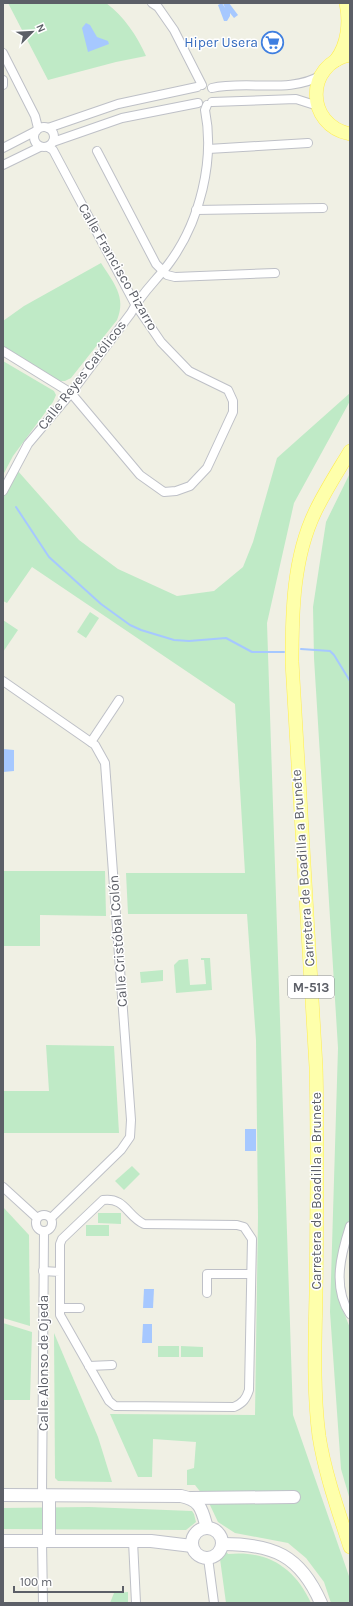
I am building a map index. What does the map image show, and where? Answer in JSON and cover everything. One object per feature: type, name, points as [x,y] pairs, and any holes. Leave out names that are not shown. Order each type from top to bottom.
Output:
[{"type":"main road","points":[[348,7],[347,34],[342,50],[336,60],[321,75],[316,90],[318,106],[325,120],[330,125],[350,134]]},
{"type":"main road","points":[[336,60],[350,55]]},
{"type":"main road","name":"Carretera de Boadilla a Brunete","points":[[350,451],[315,512],[306,536],[297,576],[292,614],[292,662],[318,1126],[315,1336],[317,1406],[324,1460],[350,1547]]},
{"type":"street","points":[[152,3],[158,7],[178,37],[199,86]]},
{"type":"street","points":[[3,55],[35,116],[37,130],[35,142],[47,145]]},
{"type":"street","points":[[3,148],[37,130],[48,128],[118,104],[199,86],[207,85],[212,88],[231,85],[293,84],[311,80],[321,75]]},
{"type":"street","points":[[3,80],[3,85]]},
{"type":"street","points":[[198,103],[194,95],[199,86]]},
{"type":"street","points":[[209,103],[214,96],[212,88]]},
{"type":"street","points":[[3,165],[47,145],[122,118],[198,103],[296,99],[318,106]]},
{"type":"street","name":"Calle Reyes Católicos","points":[[3,491],[28,444],[71,393],[135,304],[162,272],[180,246],[196,210],[202,188],[208,149],[205,110],[209,103]]},
{"type":"street","points":[[47,145],[53,132],[48,128]]},
{"type":"street","points":[[208,149],[308,142]]},
{"type":"street","name":"Calle Francisco Pizarro","points":[[3,351],[71,393],[140,475],[164,492],[176,491],[190,486],[206,468],[234,412],[233,401],[228,390],[190,371],[171,354],[135,304],[53,150],[47,145]]},
{"type":"street","points":[[97,151],[151,256],[162,272],[175,277],[275,273]]},
{"type":"street","points":[[196,210],[323,208]]},
{"type":"street","name":"Calle Cristóbal Colón","points":[[3,682],[95,745],[105,762],[131,1120],[130,1138],[121,1150],[51,1218]]},
{"type":"street","points":[[91,742],[119,700]]},
{"type":"street","points":[[3,1187],[37,1218],[37,1227],[44,1231],[51,1227],[51,1218],[44,1214],[37,1218]]},
{"type":"street","points":[[111,1198],[119,1201],[144,1224],[237,1225],[244,1228],[252,1240],[251,1274],[249,1390],[247,1397],[242,1404],[234,1407],[115,1406],[109,1401],[60,1315],[60,1244],[62,1239],[98,1203],[111,1198]]},
{"type":"street","points":[[350,1226],[341,1255],[340,1274],[342,1291],[350,1314]]},
{"type":"street","name":"Calle Alonso de Ojeda","points":[[44,1231],[43,1271],[46,1496]]},
{"type":"street","points":[[43,1271],[60,1272]]},
{"type":"street","points":[[207,1293],[207,1274],[251,1274]]},
{"type":"street","points":[[60,1308],[80,1308]]},
{"type":"street","points":[[89,1366],[112,1366]]},
{"type":"street","points":[[3,1495],[181,1496],[191,1498],[294,1497]]},
{"type":"street","points":[[43,1603],[46,1496]]},
{"type":"street","points":[[191,1498],[197,1502],[203,1511],[207,1528]]},
{"type":"street","points":[[3,1541],[133,1541],[192,1546],[200,1556],[208,1558],[217,1555],[223,1544],[222,1539],[216,1531],[207,1528],[196,1533],[192,1546]]},
{"type":"street","points":[[133,1541],[136,1603]]},
{"type":"street","points":[[223,1544],[257,1545],[282,1554],[302,1570],[313,1584],[321,1603]]},
{"type":"street","points":[[208,1558],[214,1603]]},
{"type":"green space","points":[[8,3],[106,3],[119,14],[129,27],[146,56],[116,62],[48,80]]},
{"type":"green space","points":[[101,263],[117,290],[120,312],[117,320],[71,378],[65,381],[58,381],[3,347],[3,321],[24,306]]},
{"type":"green space","points":[[3,361],[54,391],[56,395],[53,402],[13,456],[3,475]]},
{"type":"green space","points":[[350,393],[350,401],[294,503],[267,623],[293,1415],[350,1579],[350,1603],[331,1603],[324,1582],[306,1558],[288,1543],[235,1533],[218,1522],[209,1503],[195,1485],[187,1485],[187,1470],[194,1468],[196,1442],[153,1439],[152,1477],[138,1477],[110,1414],[255,1415],[258,1217],[256,1040],[247,914],[128,914],[126,873],[245,873],[235,704],[32,567],[7,603],[3,601],[3,496],[17,470],[79,540],[118,569],[177,596],[214,591],[243,567],[253,542],[277,458]]},
{"type":"green space","points":[[350,473],[350,1219],[337,1273],[340,1303],[350,1328],[350,1500],[341,1469],[330,1312],[338,1048],[314,658],[313,607],[326,522]]},
{"type":"green space","points":[[90,612],[99,618],[86,638],[77,632]]},
{"type":"green space","points":[[3,620],[18,630],[3,652]]},
{"type":"green space","points":[[3,871],[105,871],[106,916],[40,915],[40,946],[3,946]]},
{"type":"green space","points":[[201,958],[210,958],[212,990],[176,993],[174,965],[179,960],[188,959],[190,985],[206,984],[204,960],[201,960]]},
{"type":"green space","points":[[163,970],[163,981],[141,983],[140,972]]},
{"type":"green space","points":[[46,1045],[114,1046],[119,1133],[3,1133],[3,1091],[49,1091]]},
{"type":"green space","points":[[132,1166],[140,1174],[124,1190],[115,1181]]},
{"type":"green space","points":[[3,1207],[29,1235],[30,1326],[3,1318]]},
{"type":"green space","points":[[98,1213],[121,1213],[121,1224],[98,1223]]},
{"type":"green space","points":[[86,1225],[109,1225],[109,1236],[86,1236]]},
{"type":"green space","points":[[3,1323],[32,1332],[30,1400],[3,1400]]},
{"type":"green space","points":[[54,1333],[98,1437],[112,1482],[58,1481],[55,1478]]},
{"type":"green space","points":[[158,1346],[179,1346],[179,1357],[158,1357]]},
{"type":"green space","points":[[181,1346],[203,1347],[203,1357],[181,1357]]},
{"type":"green space","points":[[89,1507],[192,1511],[196,1522],[186,1530],[3,1529],[3,1508]]},
{"type":"green space","points":[[226,1551],[228,1554],[256,1555],[278,1564],[297,1580],[311,1603],[226,1603],[220,1559]]},
{"type":"green space","points":[[128,1592],[128,1603],[110,1603],[114,1593]]},
{"type":"water","points":[[222,3],[225,8],[223,3],[229,3],[238,15],[234,18],[230,13],[227,21],[224,21],[218,5]]},
{"type":"water","points":[[86,23],[90,25],[97,37],[108,41],[109,44],[88,52],[82,28]]},
{"type":"water","points":[[3,749],[14,750],[14,771],[3,772]]},
{"type":"water","points":[[245,1129],[256,1129],[256,1151],[245,1151]]},
{"type":"water","points":[[144,1289],[154,1289],[153,1308],[143,1308]]},
{"type":"water","points":[[143,1324],[152,1324],[152,1343],[142,1343]]},
{"type":"waterway","points":[[16,507],[49,557],[101,604],[130,625],[174,640],[189,641],[226,638],[252,652],[284,652]]},
{"type":"waterway","points":[[301,649],[330,651],[350,681]]},
{"type":"place","name":"Hiper Usera","points":[[273,42]]}]
